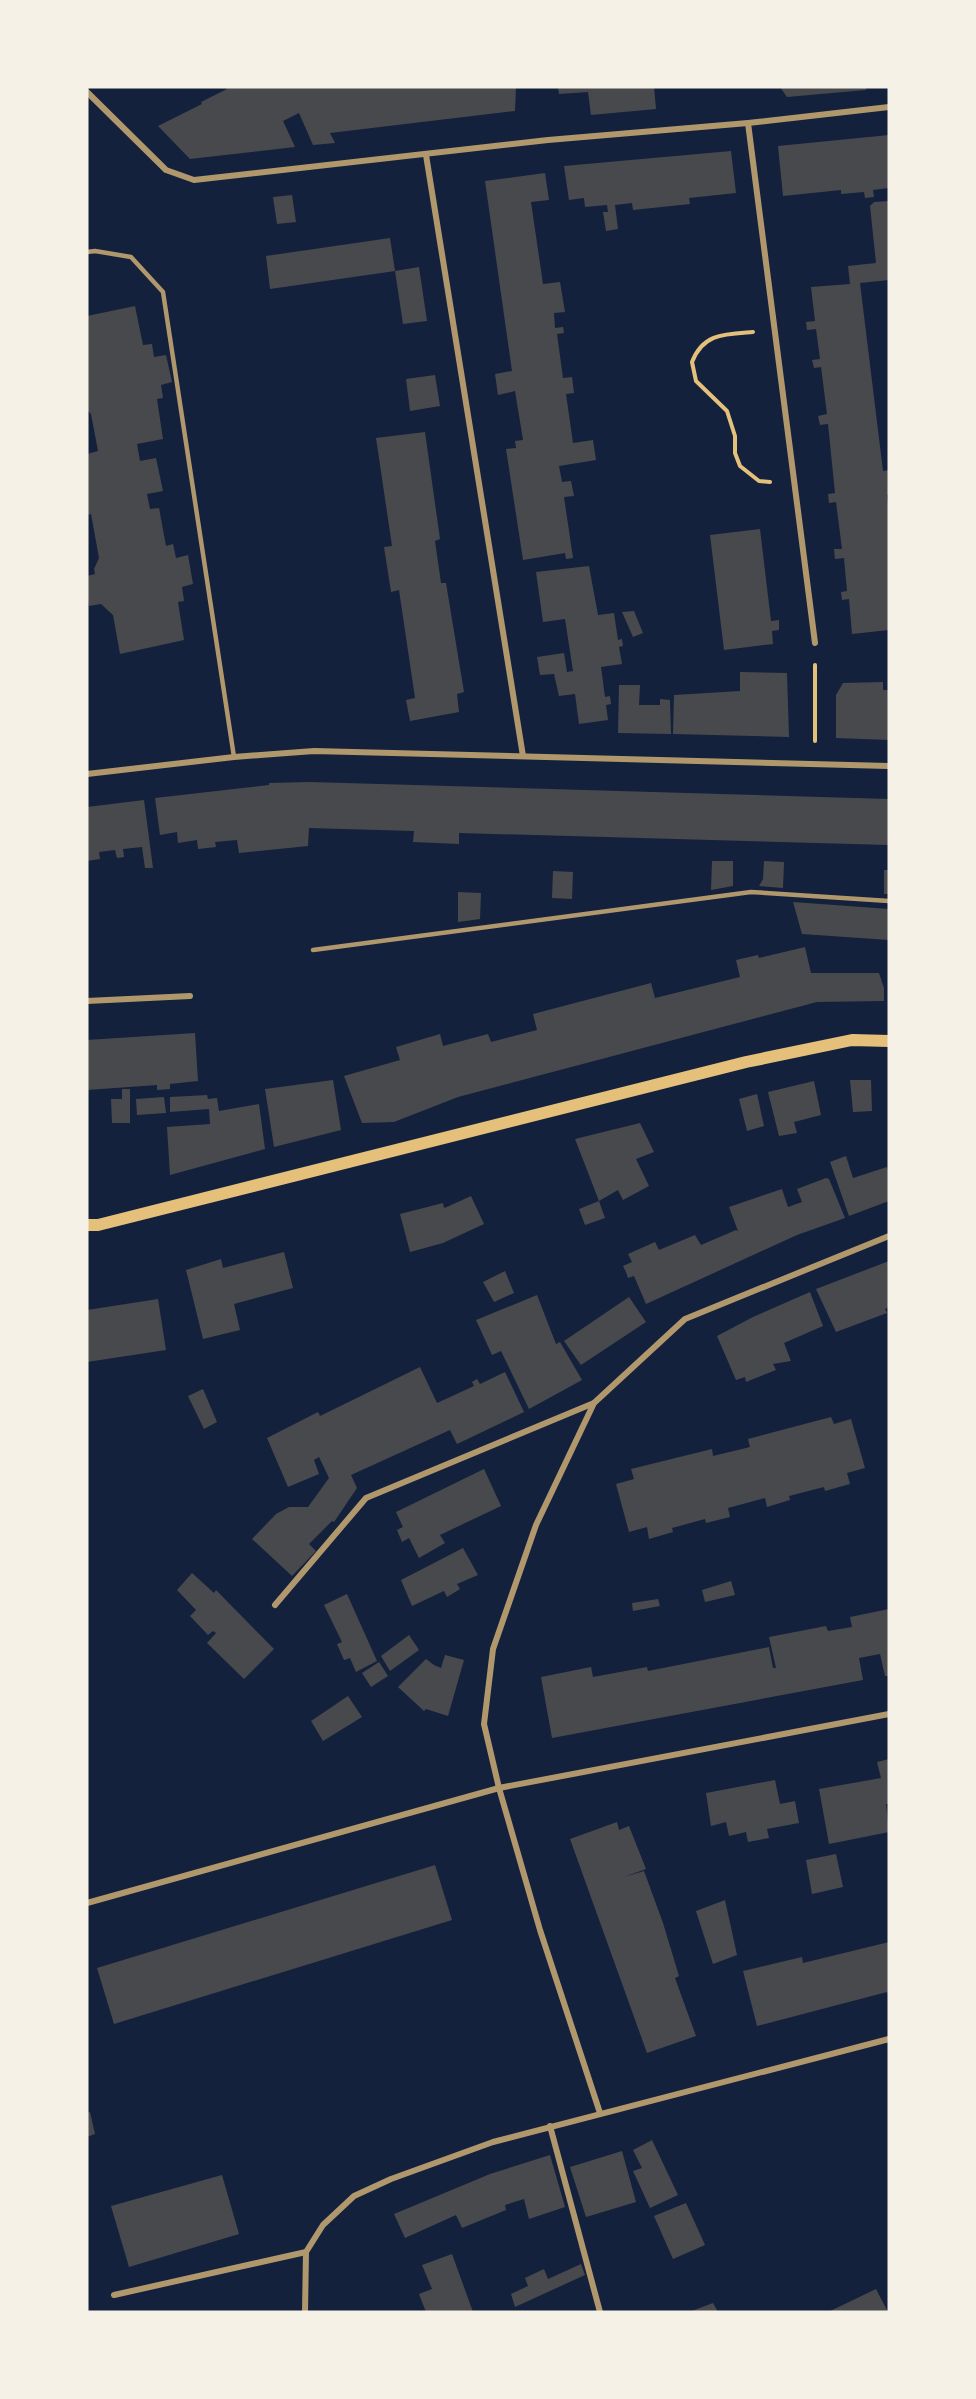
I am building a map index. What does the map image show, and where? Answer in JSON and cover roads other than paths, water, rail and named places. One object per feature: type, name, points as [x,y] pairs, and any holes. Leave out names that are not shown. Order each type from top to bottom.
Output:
[{"type":"main road","points":[[87,1225],[98,1225],[746,1062],[852,1040],[889,1041]]},
{"type":"street","points":[[87,92],[166,170],[194,180],[548,140],[748,123],[889,107]]},
{"type":"street","points":[[748,123],[815,643]]},
{"type":"street","points":[[426,155],[523,756]]},
{"type":"street","points":[[87,774],[234,757],[315,751],[889,766]]},
{"type":"street","points":[[87,1001],[190,996]]},
{"type":"street","points":[[275,1605],[366,1498],[594,1402],[685,1319],[889,1236]]},
{"type":"street","points":[[594,1402],[536,1525],[493,1648],[484,1724],[499,1788],[540,1930],[600,2113]]},
{"type":"street","points":[[87,1903],[499,1788],[889,1714]]},
{"type":"street","points":[[305,2312],[306,2252],[323,2225],[354,2196],[494,2142],[889,2038]]},
{"type":"street","points":[[550,2127],[600,2312]]},
{"type":"street","points":[[114,2295],[306,2252]]},
{"type":"lane","points":[[87,252],[95,251],[131,257],[163,292],[234,757]]},
{"type":"lane","points":[[313,950],[751,892],[889,901]]}]
